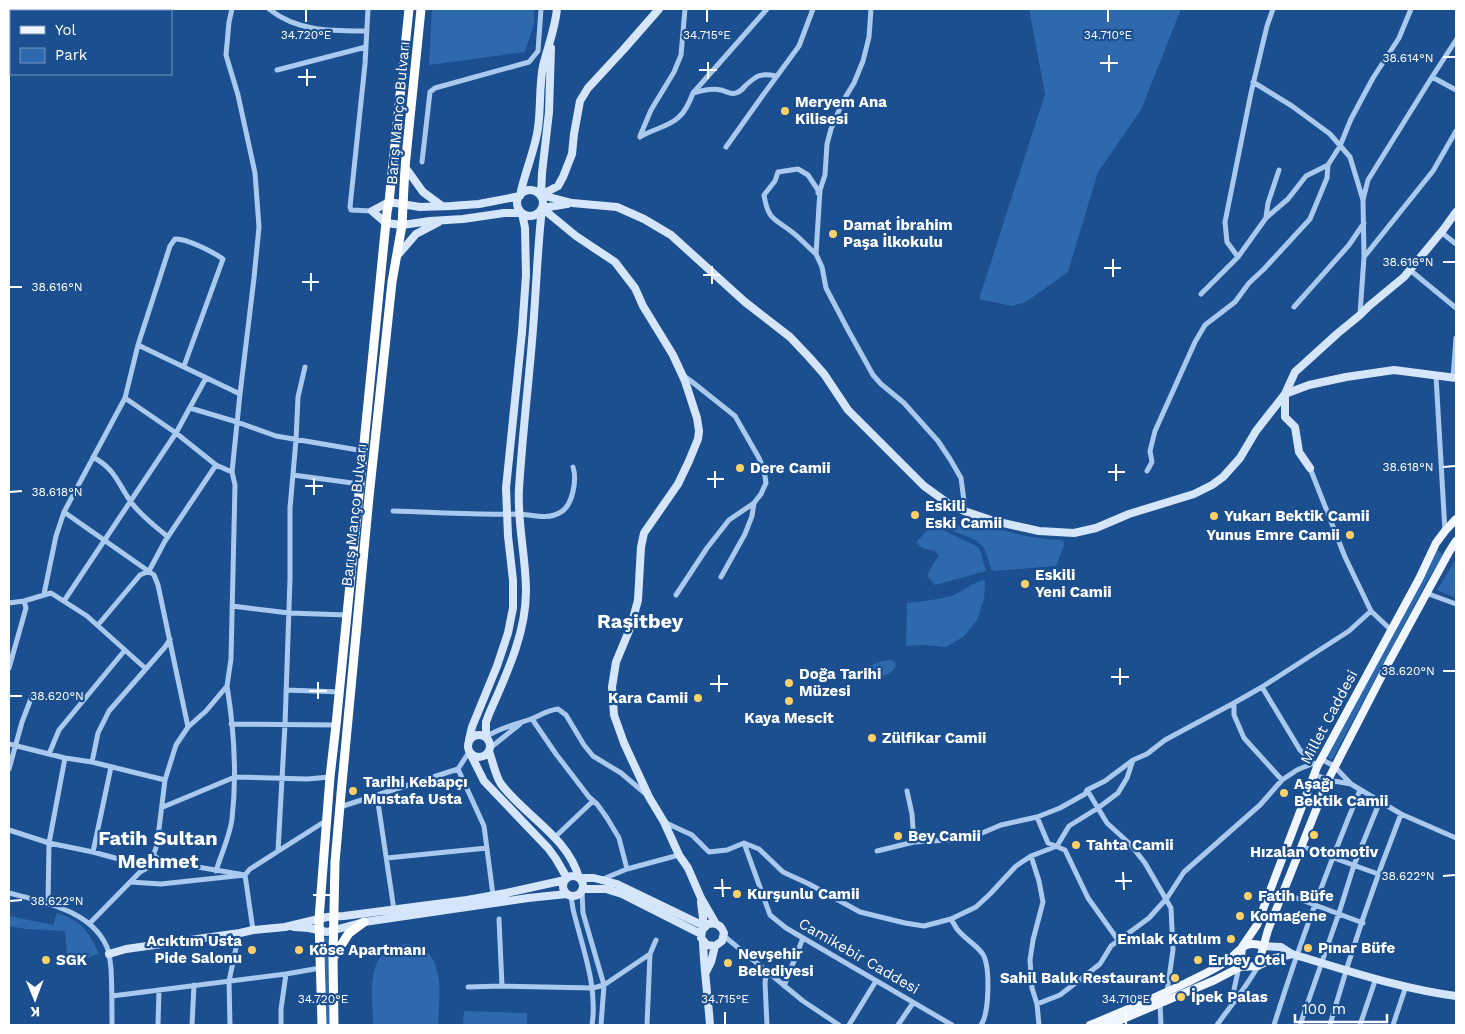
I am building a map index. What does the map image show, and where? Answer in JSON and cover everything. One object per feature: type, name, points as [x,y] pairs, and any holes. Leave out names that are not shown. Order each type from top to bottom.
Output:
[{"type":"highway","name":"Barış Manço Bulvarı","points":[[322,1025],[319,919],[330,777],[409,9]]},
{"type":"highway","name":"Barış Manço Bulvarı","points":[[334,1025],[333,958],[340,807],[369,497],[392,282],[402,225],[405,167],[421,9]]},
{"type":"highway","points":[[333,958],[349,933],[364,922]]},
{"type":"main road","name":"Millet Caddesi","points":[[1240,967],[1242,947],[1257,925],[1317,766],[1419,579],[1436,543],[1456,519]]},
{"type":"main road","points":[[1445,531],[1452,532],[1456,537]]},
{"type":"main road","name":"Millet Caddesi","points":[[1258,966],[1263,946],[1283,893],[1334,766],[1426,593],[1456,541]]},
{"type":"main road","points":[[1436,543],[1442,551],[1449,552]]},
{"type":"main road","points":[[1090,1025],[1167,992],[1216,968],[1242,947],[1251,944],[1263,946]]},
{"type":"main road","points":[[1109,1025],[1215,980],[1240,967],[1258,966]]},
{"type":"street","points":[[216,871],[232,821],[235,778],[227,686],[231,659],[235,486],[232,472],[259,227],[255,173],[238,96],[226,55],[232,9]]},
{"type":"street","points":[[269,9],[278,16],[298,25],[326,31],[367,31]]},
{"type":"street","points":[[368,9],[351,210],[372,211],[389,202],[420,207],[479,204],[520,196],[530,190],[536,191],[541,195],[572,203],[617,207],[644,219],[670,235],[745,302],[790,337],[824,374],[848,410],[924,486],[949,504],[964,511],[994,521],[1039,531],[1074,533],[1096,528],[1129,514],[1194,494],[1223,477],[1240,458],[1256,431],[1284,394],[1295,372],[1404,277],[1456,212]]},
{"type":"street","points":[[422,162],[430,92],[435,88],[529,62],[538,51],[541,9]]},
{"type":"street","points":[[557,9],[543,67],[538,127],[518,203],[525,228],[526,275],[506,488],[513,580],[513,608],[508,633],[497,666],[467,744],[484,780],[548,848],[566,879],[563,887],[569,895],[593,988],[594,1010],[592,1025]]},
{"type":"street","points":[[541,195],[558,186],[563,176],[572,154],[580,101],[588,88],[659,9]]},
{"type":"street","points":[[685,9],[681,55],[674,72],[651,110],[640,137],[648,131],[679,118],[689,105],[693,93],[767,9]]},
{"type":"street","points":[[726,147],[776,76],[800,46],[813,9]]},
{"type":"street","points":[[816,254],[820,190],[826,176],[827,144],[843,101],[854,83],[863,61],[870,37],[871,9]]},
{"type":"street","points":[[1238,257],[1227,242],[1225,222],[1253,82],[1273,9]]},
{"type":"street","points":[[1147,471],[1152,462],[1150,451],[1155,431],[1195,342],[1205,325],[1235,302],[1249,283],[1310,220],[1326,178],[1328,164],[1340,146],[1351,119],[1373,78],[1399,38],[1411,9]]},
{"type":"street","points":[[539,38],[551,39]]},
{"type":"street","points":[[551,39],[549,112],[542,173],[541,195],[543,202],[520,474],[519,514],[526,590],[525,611],[520,637],[486,722],[486,737],[490,744],[489,750],[500,782],[554,838],[573,862],[583,883],[583,913],[604,985],[601,1025]]},
{"type":"street","points":[[1360,315],[1364,257],[1364,200],[1368,180],[1456,40]]},
{"type":"street","points":[[277,70],[366,46]]},
{"type":"street","points":[[693,93],[711,89],[730,94],[736,93],[742,90],[753,78],[761,74],[776,76]]},
{"type":"street","points":[[1432,76],[1456,90]]},
{"type":"street","points":[[1253,82],[1292,106],[1330,134],[1350,157],[1364,200]]},
{"type":"street","points":[[1364,257],[1433,171],[1456,131]]},
{"type":"street","points":[[1201,294],[1238,257],[1266,218],[1288,199],[1306,176],[1328,164]]},
{"type":"street","points":[[405,167],[423,192],[442,206]]},
{"type":"street","points":[[820,202],[818,190],[808,175],[798,169],[778,172],[776,181],[764,194],[766,207],[775,221],[792,232],[816,254],[822,267],[826,288],[873,375],[904,403],[938,441],[950,459],[961,478],[964,511]]},
{"type":"street","points":[[1266,218],[1268,203],[1280,170]]},
{"type":"street","points":[[372,211],[386,223],[402,225],[504,213],[522,213],[533,216],[540,212],[542,208],[572,203]]},
{"type":"street","points":[[542,208],[576,236],[615,262],[635,288],[643,306],[673,355],[697,418],[698,439],[678,484],[644,533],[641,547],[638,600],[631,626],[616,662],[612,687],[614,715],[624,744],[679,855],[688,868],[701,898],[716,924],[723,929],[724,936],[722,941],[715,946],[706,972]]},
{"type":"street","points":[[397,256],[416,234],[442,220]]},
{"type":"street","points":[[1294,307],[1348,245],[1364,222]]},
{"type":"street","points":[[1441,232],[1456,244]]},
{"type":"street","points":[[44,594],[56,536],[64,512],[125,398],[138,345],[172,242],[175,239],[190,243],[223,259],[184,366]]},
{"type":"street","points":[[1410,270],[1456,308]]},
{"type":"street","points":[[1284,394],[1309,385],[1394,370],[1454,378],[1456,338]]},
{"type":"street","points":[[138,345],[240,394]]},
{"type":"street","points":[[278,851],[289,613],[290,508],[298,397],[305,366]]},
{"type":"street","points":[[676,595],[707,548],[729,520],[754,503],[766,484],[764,470],[735,416],[682,375]]},
{"type":"street","points":[[1436,376],[1445,531]]},
{"type":"street","points":[[64,602],[176,433],[206,378]]},
{"type":"street","points":[[1284,394],[1285,418],[1295,427],[1299,452],[1310,468],[1345,557],[1371,612],[1391,630]]},
{"type":"street","points":[[125,398],[176,433],[216,465],[232,472]]},
{"type":"street","points":[[190,408],[276,436],[364,451]]},
{"type":"street","points":[[93,458],[105,464],[112,471],[131,501],[168,537]]},
{"type":"street","points":[[98,625],[140,575],[149,571],[168,537],[216,465]]},
{"type":"street","points":[[394,511],[519,514],[544,517],[554,515],[564,511],[572,497],[574,484],[573,467]]},
{"type":"street","points":[[293,475],[360,484]]},
{"type":"street","points":[[721,576],[745,534],[752,516],[754,503]]},
{"type":"street","points":[[64,512],[154,575],[158,585],[188,727]]},
{"type":"street","points":[[9,603],[24,601],[51,593],[87,616],[145,668]]},
{"type":"street","points":[[1426,593],[1456,604]]},
{"type":"street","points":[[9,668],[26,608],[24,601]]},
{"type":"street","points":[[232,606],[289,613],[347,615]]},
{"type":"street","points":[[877,851],[914,842],[975,836],[1001,825],[1037,817],[1060,808],[1085,794],[1087,790],[1105,781],[1133,760],[1147,754],[1165,740],[1262,687],[1349,631],[1371,612]]},
{"type":"street","points":[[92,762],[98,733],[109,711],[170,639]]},
{"type":"street","points":[[49,754],[59,730],[125,650]]},
{"type":"street","points":[[89,924],[140,872],[148,867],[157,845],[165,780],[176,745],[188,727],[206,712],[227,686]]},
{"type":"street","points":[[1262,687],[1300,750],[1317,766],[1328,780],[1351,784]]},
{"type":"street","points":[[286,690],[340,692]]},
{"type":"street","points":[[9,769],[12,744],[32,696]]},
{"type":"street","points":[[1234,703],[1234,715],[1244,738],[1282,780]]},
{"type":"street","points":[[486,737],[498,730],[532,719],[550,710],[558,709],[566,715],[593,756],[621,773],[649,796]]},
{"type":"street","points":[[532,719],[556,754],[607,818],[619,838],[627,869]]},
{"type":"street","points":[[470,753],[481,757],[485,755],[522,722]]},
{"type":"street","points":[[231,724],[336,725]]},
{"type":"street","points":[[468,740],[475,735],[486,737]]},
{"type":"street","points":[[12,744],[165,780]]},
{"type":"street","points":[[340,807],[458,769],[470,753]]},
{"type":"street","points":[[48,904],[49,843],[65,758]]},
{"type":"street","points":[[664,822],[692,835],[709,852],[727,850],[744,843],[760,849],[783,872],[860,912],[905,924],[924,926],[951,919],[976,907],[1016,866],[1031,856],[1057,846],[1069,826],[1118,793],[1127,778],[1133,760]]},
{"type":"street","points":[[93,852],[111,766]]},
{"type":"street","points":[[1037,1004],[1060,995],[1100,964],[1111,946],[1149,918],[1167,898],[1184,872],[1260,805],[1282,780],[1297,770],[1317,766],[1334,766],[1351,784],[1360,790],[1401,814],[1456,838]]},
{"type":"street","points":[[458,769],[484,826],[493,895]]},
{"type":"street","points":[[163,806],[235,778],[307,779],[330,777]]},
{"type":"street","points":[[1087,790],[1107,823],[1130,844],[1145,863],[1167,898],[1171,908],[1173,950],[1167,992]]},
{"type":"street","points":[[1274,1025],[1294,955],[1316,905],[1332,857],[1360,790]]},
{"type":"street","points":[[907,791],[912,814],[914,842]]},
{"type":"street","points":[[377,796],[394,910]]},
{"type":"street","points":[[554,838],[593,801]]},
{"type":"street","points":[[1300,1025],[1354,865],[1380,801]]},
{"type":"street","points":[[1330,1025],[1345,969],[1401,814]]},
{"type":"street","points":[[1037,817],[1048,843],[1065,850],[1088,898],[1118,940]]},
{"type":"street","points":[[130,882],[161,884],[245,875],[250,869],[328,820]]},
{"type":"street","points":[[9,830],[49,843],[93,852],[148,867]]},
{"type":"street","name":"Camikebir Caddesi","points":[[744,843],[770,915],[786,928],[952,1025]]},
{"type":"street","points":[[1301,846],[1378,874]]},
{"type":"street","points":[[387,858],[486,848]]},
{"type":"street","points":[[153,855],[162,861],[245,875]]},
{"type":"street","points":[[602,879],[627,869],[679,855]]},
{"type":"street","points":[[1031,856],[1043,902],[1030,960],[1032,988],[1037,1004],[1039,1025]]},
{"type":"street","points":[[245,875],[253,930]]},
{"type":"street","points":[[110,954],[126,949],[284,927],[319,919],[493,895],[574,876],[602,879],[617,884],[703,934],[711,946],[715,946]]},
{"type":"street","points":[[284,927],[309,928],[327,932],[364,922],[528,898],[575,896],[583,890],[606,889],[622,894],[703,934]]},
{"type":"street","points":[[9,893],[72,913],[89,924],[103,938],[110,954],[112,1025]]},
{"type":"street","points":[[1283,893],[1362,922]]},
{"type":"street","points":[[701,898],[704,963],[710,1025]]},
{"type":"street","points":[[499,919],[502,986]]},
{"type":"street","points":[[951,919],[957,930],[984,955],[988,968],[986,1017],[981,1025]]},
{"type":"street","points":[[703,934],[708,924],[716,924]]},
{"type":"street","points":[[230,1025],[229,980],[240,933]]},
{"type":"street","points":[[724,936],[803,1001],[839,1025]]},
{"type":"street","points":[[784,986],[803,938]]},
{"type":"street","points":[[647,1025],[650,954],[656,940]]},
{"type":"street","points":[[1263,946],[1281,947],[1294,955],[1322,963],[1406,986],[1456,996]]},
{"type":"street","points":[[468,987],[593,988],[604,985],[650,954]]},
{"type":"street","points":[[1217,1025],[1246,987],[1258,966],[1272,959],[1294,955]]},
{"type":"street","points":[[1230,1006],[1240,967]]},
{"type":"street","points":[[112,996],[320,968]]},
{"type":"street","points":[[766,972],[768,1025]]},
{"type":"street","points":[[281,1025],[281,1009],[286,974]]},
{"type":"street","points":[[1360,1025],[1376,978]]},
{"type":"street","points":[[849,1025],[876,981]]},
{"type":"street","points":[[192,1025],[194,985]]},
{"type":"street","points":[[1392,1025],[1406,986]]},
{"type":"street","points":[[158,1025],[159,990]]},
{"type":"street","points":[[898,1025],[913,1002]]},
{"type":"street","points":[[1160,1004],[1161,1025]]},
{"type":"green space","points":[[432,9],[534,9],[534,24],[525,52],[429,65]]},
{"type":"green space","points":[[1029,9],[1181,9],[1141,110],[1098,172],[1068,272],[1026,302],[1012,306],[979,299],[1045,94]]},
{"type":"green space","points":[[969,519],[1014,533],[1062,540],[1064,545],[1056,566],[994,571],[991,569],[986,552],[979,543],[951,530],[943,522],[948,520],[964,528]]},
{"type":"green space","points":[[935,522],[941,529],[978,547],[986,571],[935,585],[927,576],[939,556],[935,551],[922,548],[916,542]]},
{"type":"green space","points":[[1437,550],[1443,555],[1426,583],[1332,760],[1327,757]]},
{"type":"green space","points":[[1456,559],[1456,598],[1437,590]]},
{"type":"green space","points":[[984,580],[984,599],[977,620],[963,637],[946,647],[906,646],[907,603],[951,596]]},
{"type":"green space","points":[[890,660],[895,662],[896,666],[888,674],[878,677],[855,678],[856,671],[882,661]]},
{"type":"green space","points":[[57,913],[79,923],[99,953],[68,967],[65,931],[9,926],[9,916],[53,925]]},
{"type":"green space","points":[[322,937],[330,938],[329,1025],[324,1025]]},
{"type":"green space","points":[[406,944],[419,947],[429,954],[435,963],[439,987],[438,1025],[373,1025],[372,987],[377,963],[383,954],[392,947]]},
{"type":"green space","points":[[464,1011],[527,1013],[527,1025],[463,1025]]},
{"type":"place","name":"Meryem Ana Kilisesi","points":[[785,111]]},
{"type":"place","name":"Damat İbrahim Paşa İlkokulu","points":[[833,234]]},
{"type":"place","name":"Dere Camii","points":[[740,468]]},
{"type":"place","name":"Eskili Eski Camii","points":[[915,515]]},
{"type":"place","name":"Yukarı Bektik Camii","points":[[1214,516]]},
{"type":"place","name":"Yunus Emre Camii","points":[[1350,535]]},
{"type":"place","name":"Eskili Yeni Camii","points":[[1025,584]]},
{"type":"place","name":"Doğa Tarihi Müzesi","points":[[789,683]]},
{"type":"place","name":"Kara Camii","points":[[698,698]]},
{"type":"place","name":"Kaya Mescit","points":[[789,701]]},
{"type":"place","name":"Zülfikar Camii","points":[[872,738]]},
{"type":"place","name":"Tarihi Kebapçı Mustafa Usta","points":[[353,791]]},
{"type":"place","name":"Aşağı Bektik Camii","points":[[1284,793]]},
{"type":"place","name":"Hızalan Otomotiv","points":[[1314,835]]},
{"type":"place","name":"Bey Camii","points":[[898,836]]},
{"type":"place","name":"Tahta Camii","points":[[1076,845]]},
{"type":"place","name":"Kurşunlu Camii","points":[[737,894]]},
{"type":"place","name":"Fatih Büfe","points":[[1248,896]]},
{"type":"place","name":"Komagene","points":[[1240,916]]},
{"type":"place","name":"Emlak Katılım","points":[[1231,939]]},
{"type":"place","name":"Pınar Büfe","points":[[1308,948]]},
{"type":"place","name":"Acıktım Usta Pide Salonu","points":[[252,950]]},
{"type":"place","name":"Köse Apartmanı","points":[[299,950]]},
{"type":"place","name":"SGK","points":[[46,960]]},
{"type":"place","name":"Erbey Otel","points":[[1198,960]]},
{"type":"place","name":"Nevşehir Belediyesi","points":[[728,963]]},
{"type":"place","name":"Sahil Balık Restaurant","points":[[1175,978]]},
{"type":"place","name":"İpek Palas","points":[[1181,997]]},
{"type":"district","name":"Raşitbey","points":[[640,621]]},
{"type":"district","name":"Fatih Sultan Mehmet","points":[[158,850]]}]
